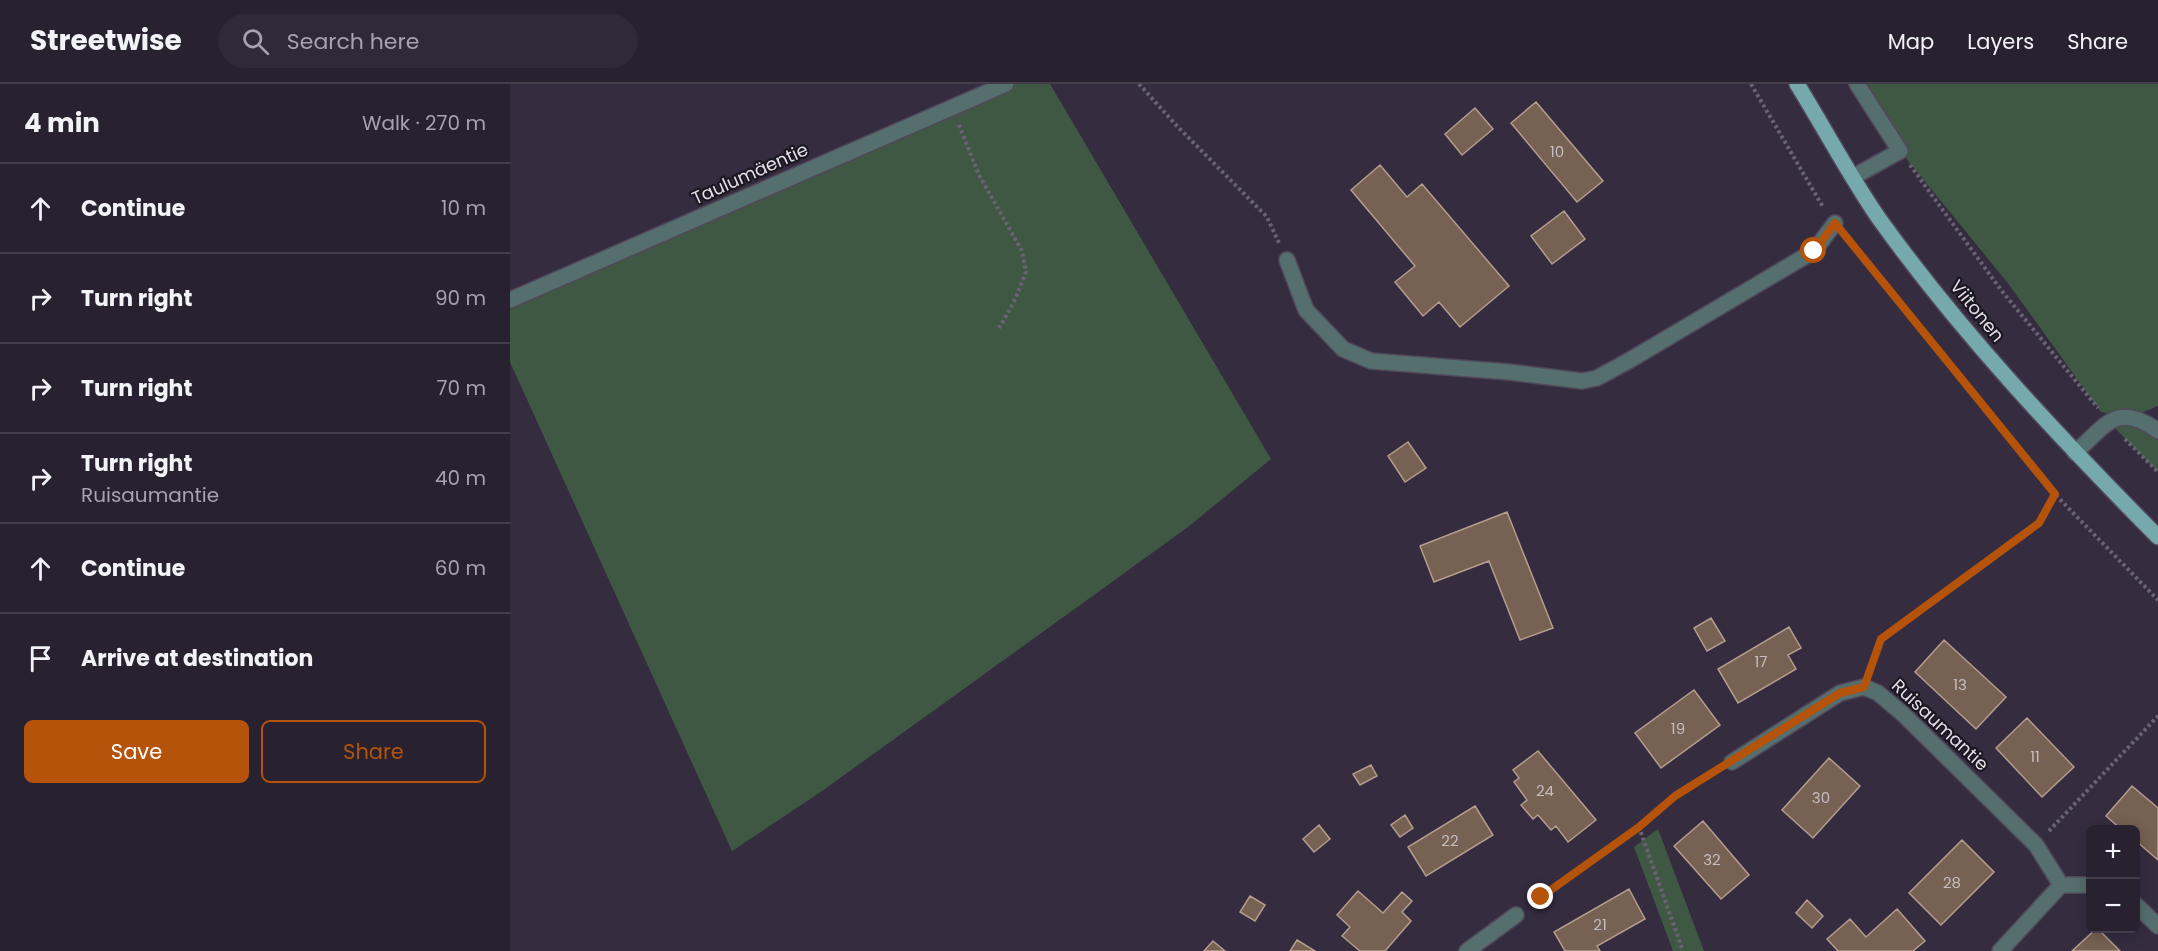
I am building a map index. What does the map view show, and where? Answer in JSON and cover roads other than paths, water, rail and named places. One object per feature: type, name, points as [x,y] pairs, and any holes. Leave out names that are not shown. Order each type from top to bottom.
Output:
[{"type":"main road","name":"Viitonen","points":[[1797,84],[1880,219],[1976,341],[2075,453],[2158,537]]},
{"type":"street","name":"Taulumäentie","points":[[510,300],[1006,84]]},
{"type":"street","points":[[1853,177],[1900,151],[1857,84]]},
{"type":"street","points":[[1287,260],[1306,310],[1343,350],[1371,361],[1509,372],[1582,381],[1597,378],[1630,360],[1814,251],[1835,223]]},
{"type":"street","points":[[2075,453],[2109,422],[2122,417],[2133,416],[2158,430]]},
{"type":"street","name":"Ruisaumantie","points":[[1732,762],[1840,693],[1864,687],[1878,693],[1892,704],[2036,845],[2061,885]]},
{"type":"street","points":[[2000,951],[2061,885],[2086,885]]},
{"type":"street","points":[[2140,909],[2158,926]]},
{"type":"street","points":[[1467,951],[1516,915]]}]
